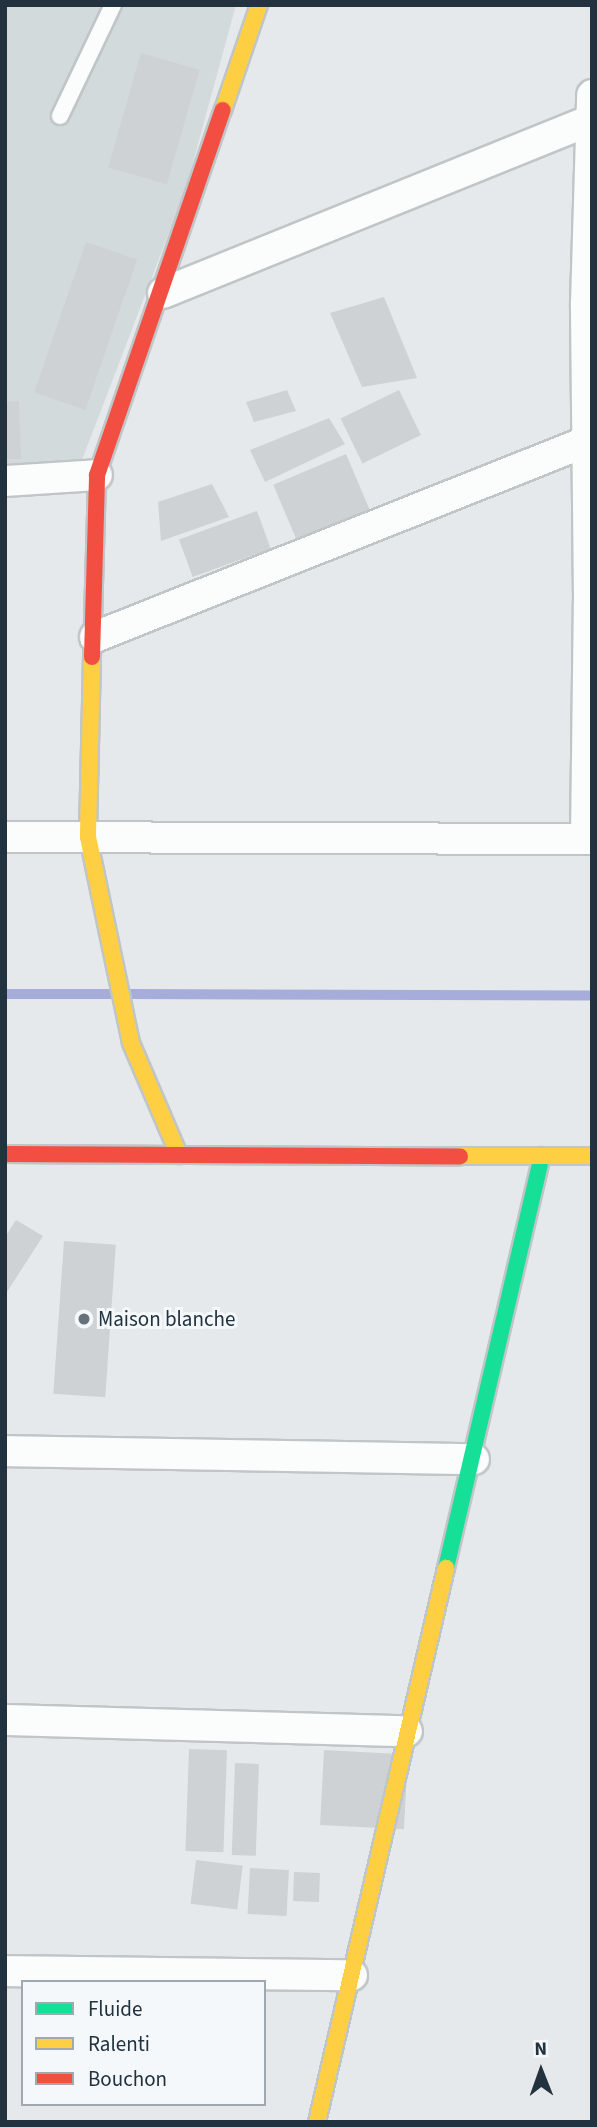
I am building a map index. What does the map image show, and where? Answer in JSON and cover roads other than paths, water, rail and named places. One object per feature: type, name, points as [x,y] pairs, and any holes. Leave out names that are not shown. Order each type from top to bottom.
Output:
[{"type":"street","points":[[179,1155],[131,1043],[88,837],[97,475],[163,293],[259,5]]},
{"type":"street","points":[[5,837],[589,839],[590,112],[163,293]]},
{"type":"street","points":[[95,637],[588,441]]},
{"type":"street","points":[[5,481],[97,475]]},
{"type":"street","points":[[5,1154],[592,1156]]},
{"type":"street","points":[[317,2122],[407,1731],[474,1459],[542,1156]]},
{"type":"street","points":[[5,1451],[474,1459]]},
{"type":"street","points":[[5,1720],[407,1731]]},
{"type":"street","points":[[5,1971],[352,1975]]},
{"type":"lane","points":[[60,116],[113,5]]},
{"type":"waterway","points":[[5,994],[113,994]]},
{"type":"waterway","points":[[128,994],[592,996]]},
{"type":"place","name":"Maison blanche","points":[[84,1319]]}]
